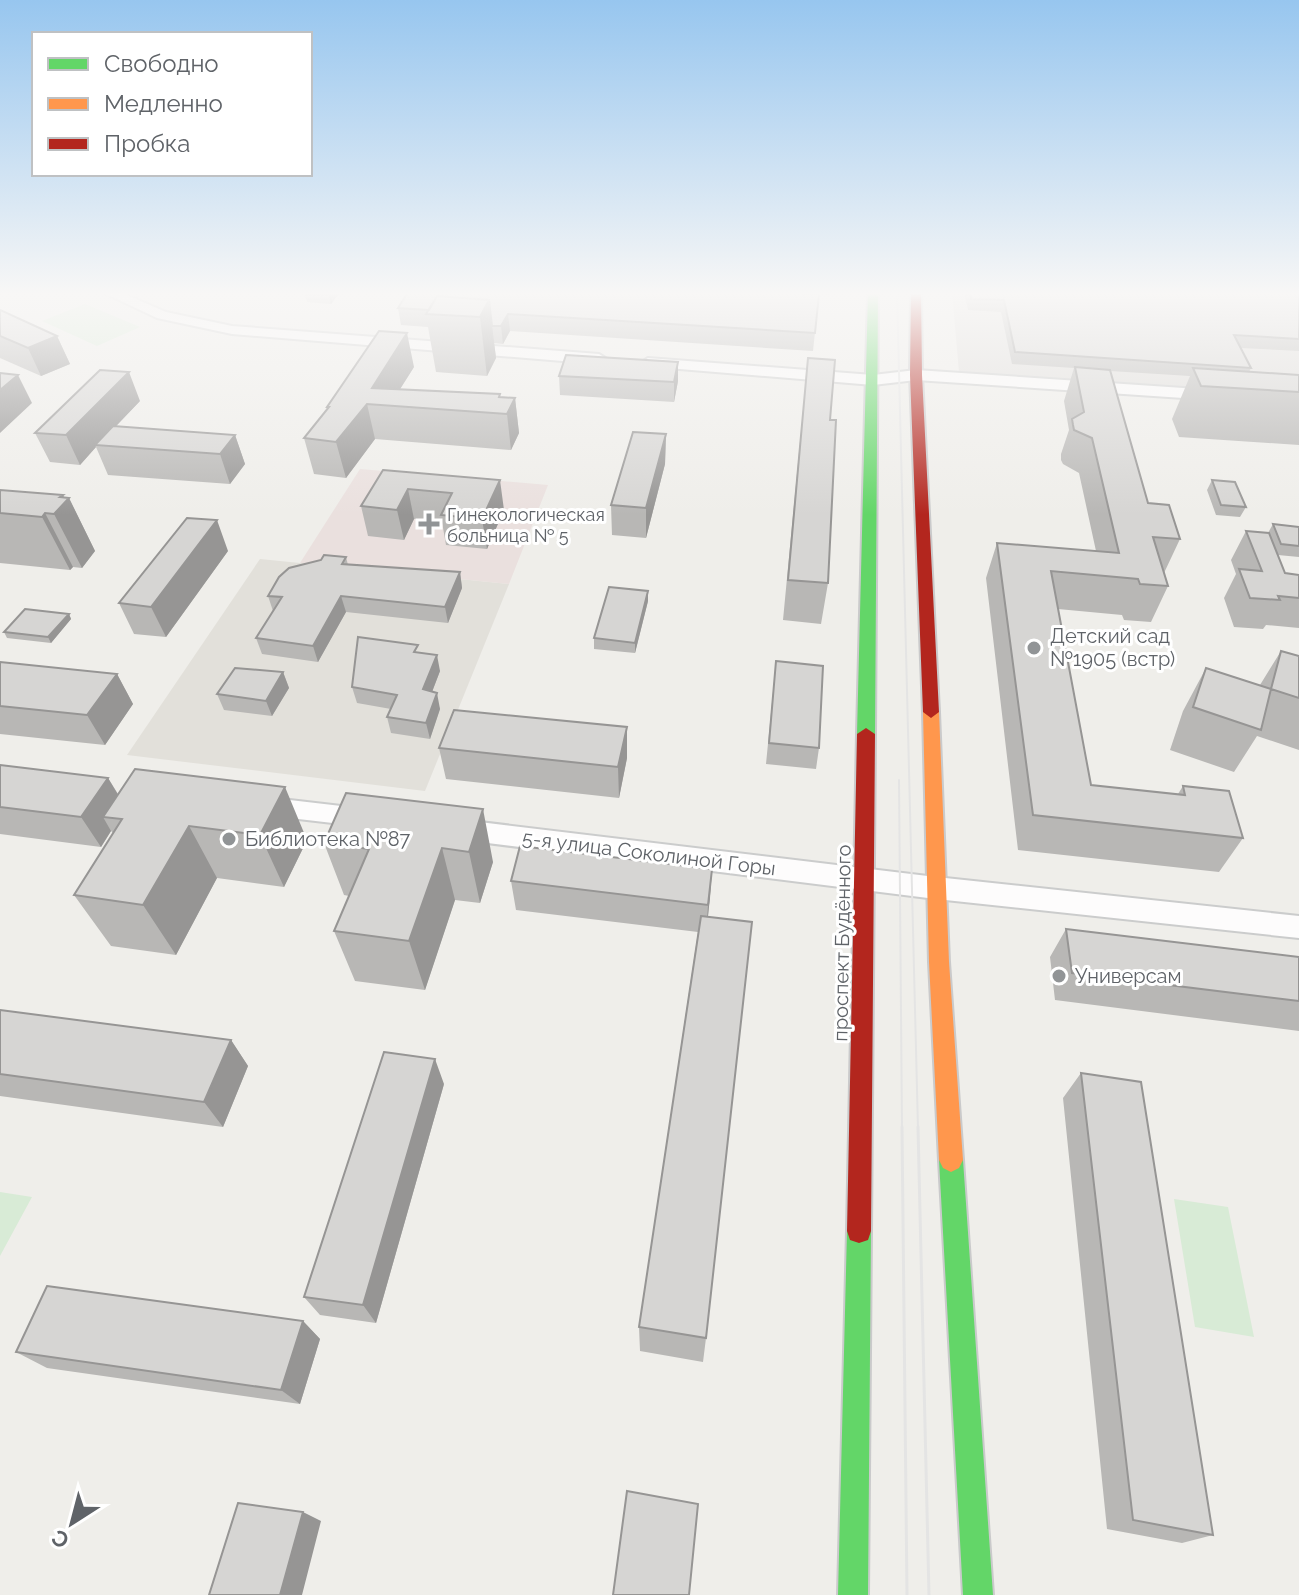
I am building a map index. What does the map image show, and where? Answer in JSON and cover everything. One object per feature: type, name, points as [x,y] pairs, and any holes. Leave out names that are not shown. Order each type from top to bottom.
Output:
[{"type":"main road","name":"проспект Будённого","points":[[853,1595],[873,366]]},
{"type":"main road","points":[[916,366],[927,579],[936,888],[978,1595]]},
{"type":"street","points":[[696,366],[873,380],[916,375],[1224,396]]},
{"type":"street","points":[[239,803],[386,820]]},
{"type":"street","name":"5-я улица Соколиной Горы","points":[[432,826],[936,888],[1299,927]]},
{"type":"shaded area","points":[[959,366],[1299,366],[1299,395],[959,372]]},
{"type":"shaded area","name":"Гинекологическая больница № 5","points":[[360,469],[548,485],[509,584],[300,563]]},
{"type":"shaded area","points":[[260,559],[509,584],[425,791],[127,755]]},
{"type":"green space","points":[[0,1192],[32,1197],[0,1256]]},
{"type":"green space","points":[[1174,1199],[1228,1207],[1254,1337],[1195,1327]]},
{"type":"building","points":[[355,366],[386,366],[372,388],[500,394],[499,397],[515,398],[507,414],[367,404],[336,442],[304,438]]},
{"type":"building","points":[[562,366],[677,366],[674,382],[559,376]]},
{"type":"building","points":[[807,366],[834,366],[830,420],[836,420],[828,583],[788,580]]},
{"type":"building","points":[[1075,367],[1110,370],[1148,503],[1169,505],[1180,539],[1153,537],[1168,586],[1140,584],[1138,579],[1051,571],[1091,785],[1185,795],[1183,786],[1229,791],[1243,838],[1033,815],[997,543],[1119,553],[1092,438],[1074,430],[1072,419],[1084,412]]},
{"type":"building","points":[[1193,368],[1299,375],[1299,392],[1201,386]]},
{"type":"building","points":[[100,370],[129,372],[66,435],[35,433]]},
{"type":"building","points":[[0,373],[18,375],[0,390]]},
{"type":"building","points":[[113,426],[235,435],[220,454],[95,445]]},
{"type":"building","points":[[633,432],[666,434],[646,508],[611,505]]},
{"type":"building","points":[[383,470],[500,480],[482,519],[441,515],[452,493],[408,489],[397,510],[361,506]]},
{"type":"building","points":[[1212,480],[1235,482],[1246,507],[1221,505]]},
{"type":"building","points":[[0,490],[69,498],[54,514],[45,513],[42,517],[0,513]]},
{"type":"building","points":[[187,518],[217,520],[151,607],[119,603]]},
{"type":"building","points":[[1273,524],[1299,527],[1299,546],[1281,544]]},
{"type":"building","points":[[1246,531],[1269,533],[1285,573],[1299,575],[1299,598],[1250,598],[1239,569],[1262,571]]},
{"type":"building","points":[[324,555],[346,557],[342,564],[460,572],[445,607],[341,596],[313,646],[256,638],[282,597],[268,596],[279,577],[289,568],[321,560]]},
{"type":"building","points":[[609,587],[648,591],[635,643],[594,638]]},
{"type":"building","points":[[25,609],[69,614],[48,637],[4,632]]},
{"type":"building","points":[[358,637],[418,645],[414,652],[437,655],[423,689],[437,693],[426,723],[387,717],[397,695],[352,687]]},
{"type":"building","points":[[1281,651],[1299,656],[1299,698],[1271,689]]},
{"type":"building","points":[[776,661],[823,666],[819,748],[769,743]]},
{"type":"building","points":[[0,662],[117,674],[87,715],[0,706]]},
{"type":"building","points":[[235,668],[283,672],[266,701],[217,694]]},
{"type":"building","points":[[1206,668],[1271,689],[1261,730],[1193,707]]},
{"type":"building","points":[[454,710],[627,727],[618,767],[439,748]]},
{"type":"building","points":[[0,765],[108,778],[81,817],[0,807]]},
{"type":"building","points":[[135,769],[285,787],[260,835],[189,826],[143,905],[74,895],[122,819],[103,817]]},
{"type":"building","points":[[346,793],[483,809],[469,852],[442,848],[409,941],[334,931],[369,849],[324,843]]},
{"type":"building","points":[[520,846],[712,869],[708,905],[511,881]]},
{"type":"building","points":[[701,916],[752,922],[706,1338],[639,1327]]},
{"type":"building","points":[[1066,929],[1299,957],[1299,1001],[1072,973]]},
{"type":"building","points":[[0,1010],[231,1040],[204,1102],[0,1074]]},
{"type":"building","points":[[384,1052],[435,1059],[363,1305],[304,1297]]},
{"type":"building","points":[[1081,1073],[1141,1082],[1213,1535],[1133,1520]]},
{"type":"building","points":[[47,1286],[303,1321],[281,1390],[16,1352]]},
{"type":"building","points":[[627,1491],[698,1504],[689,1595],[613,1595]]},
{"type":"building","points":[[238,1503],[303,1512],[280,1595],[209,1595]]},
{"type":"tram line","points":[[899,366],[918,1129]]},
{"type":"tram line","points":[[899,780],[902,1129]]},
{"type":"tram line","points":[[902,1127],[907,1595]]},
{"type":"tram line","points":[[918,1127],[929,1595]]},
{"type":"traffic: fast","points":[[866,734],[872,366]]},
{"type":"traffic: fast","points":[[951,1160],[978,1595]]},
{"type":"traffic: fast","points":[[853,1595],[859,1231]]},
{"type":"traffic: slow","points":[[931,712],[939,962],[951,1160]]},
{"type":"traffic: jam","points":[[916,366],[931,712]]},
{"type":"traffic: jam","points":[[859,1231],[866,734]]},
{"type":"place","name":"Гинекологическая больница № 5","points":[[429,524]]},
{"type":"place","name":"Детский сад №1905 (встр)","points":[[1034,648]]},
{"type":"place","name":"Библиотека №87","points":[[229,839]]},
{"type":"place","name":"Универсам","points":[[1059,976]]}]
